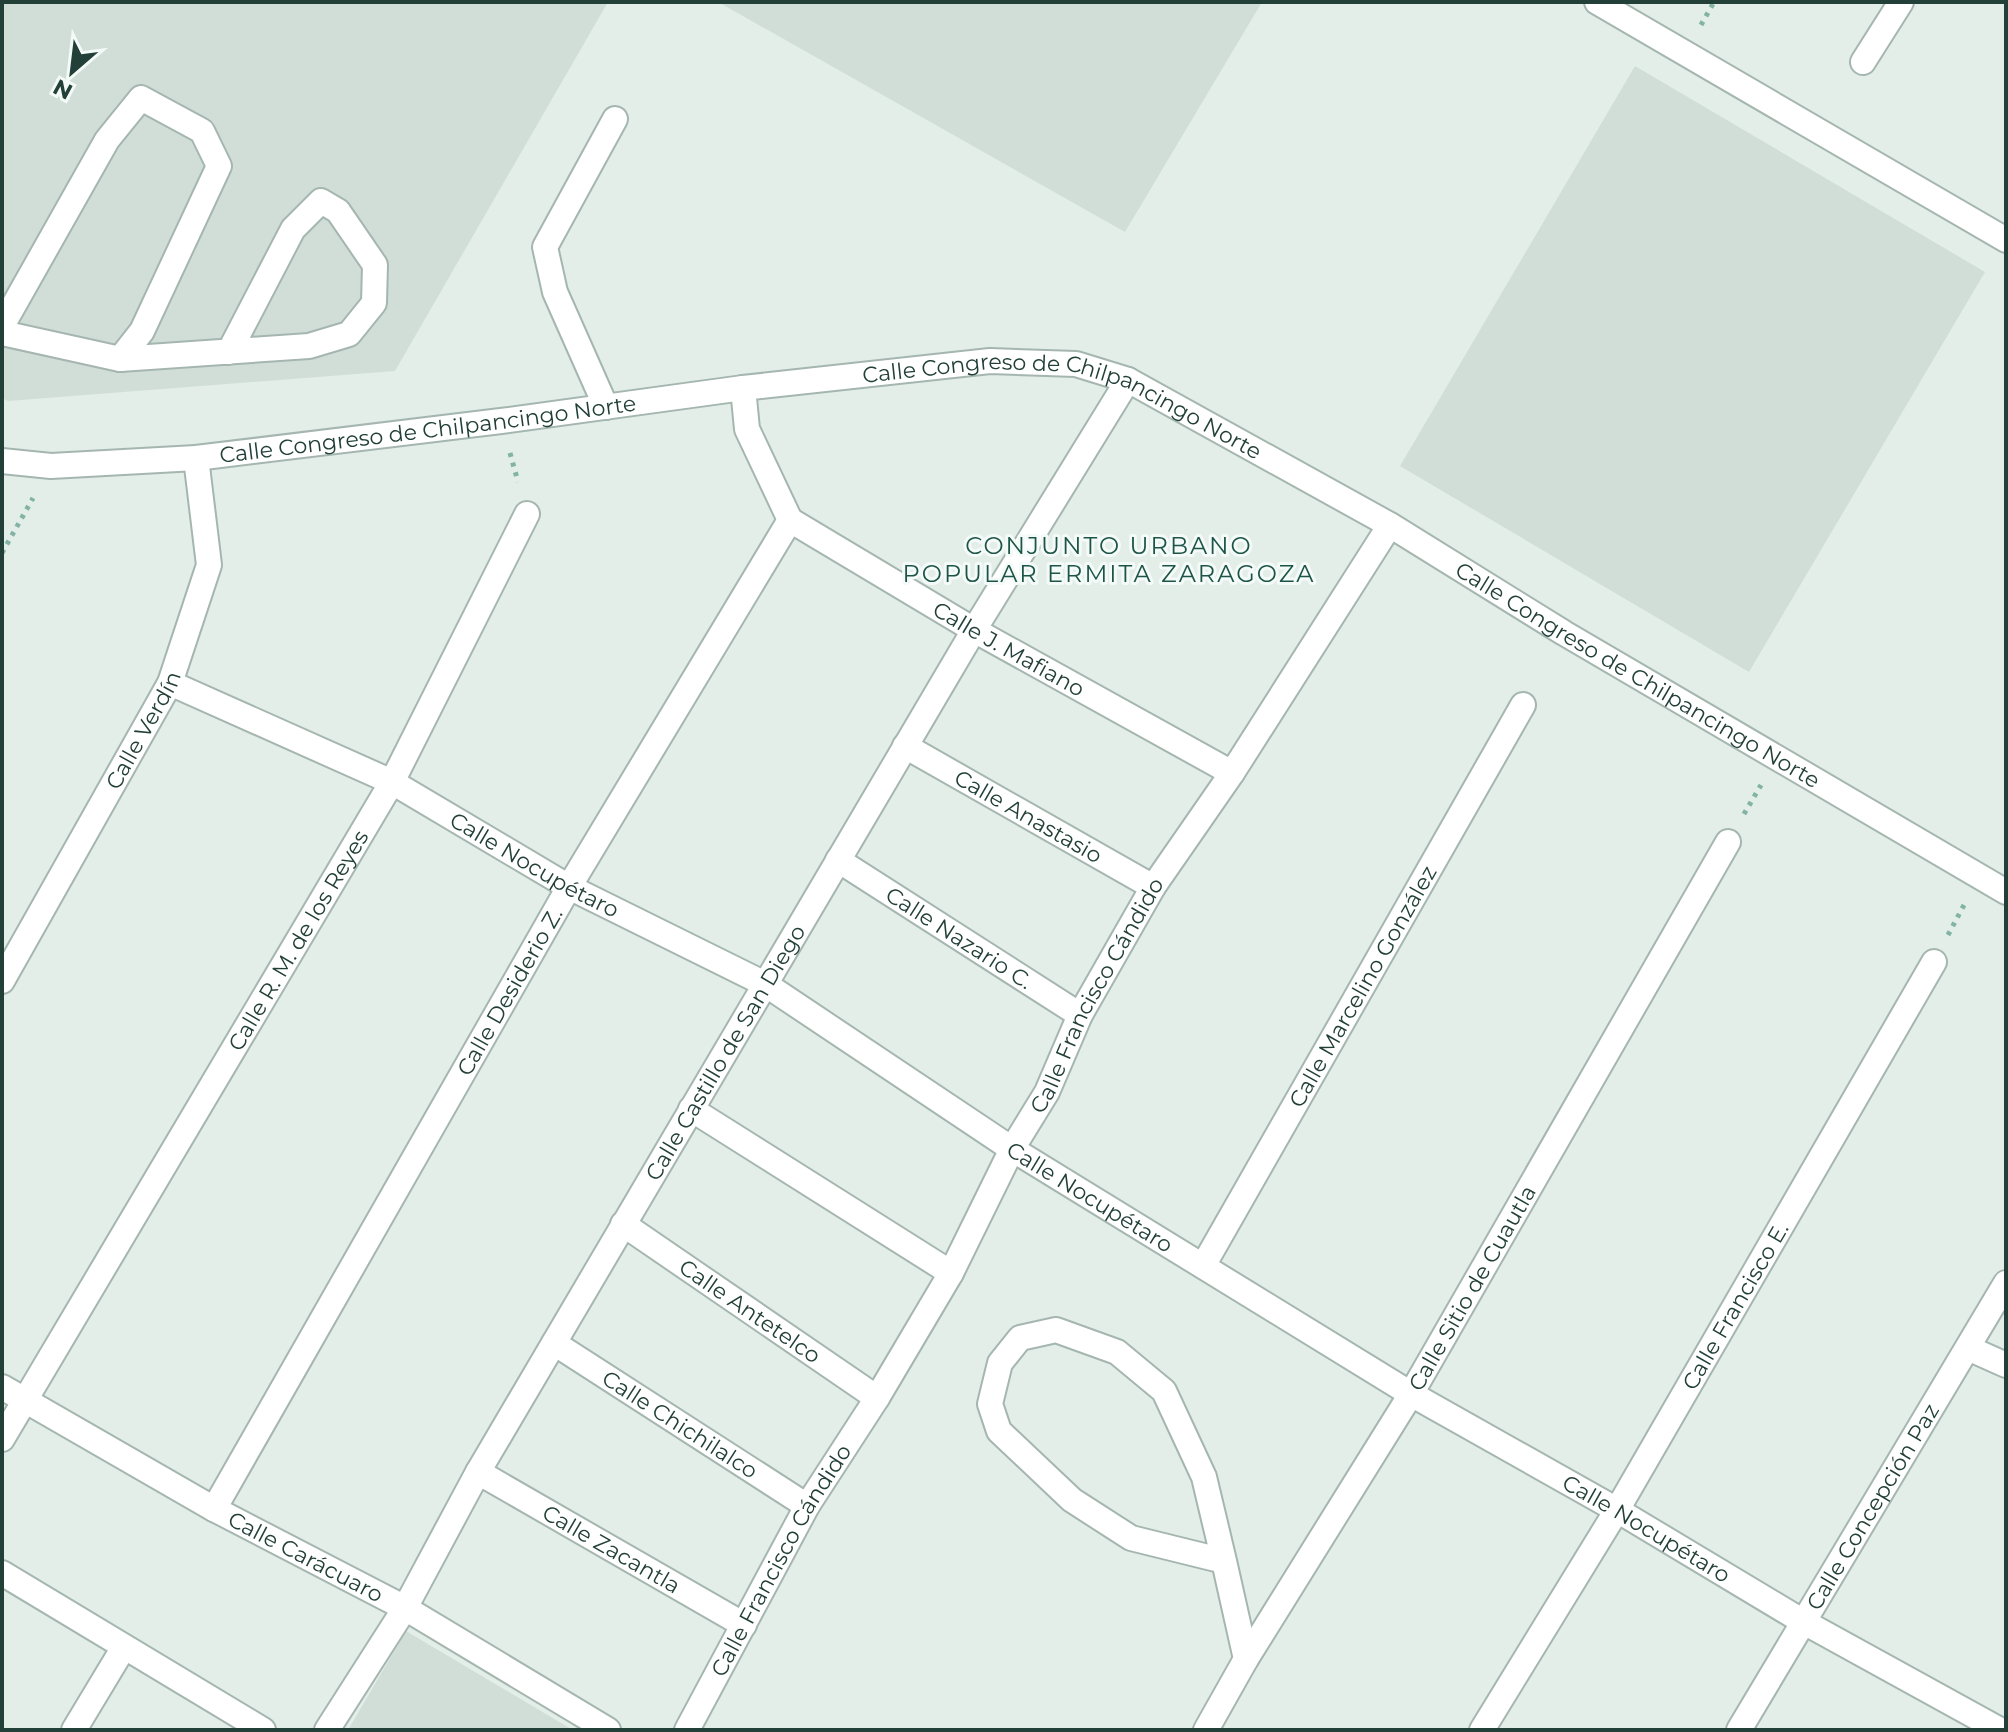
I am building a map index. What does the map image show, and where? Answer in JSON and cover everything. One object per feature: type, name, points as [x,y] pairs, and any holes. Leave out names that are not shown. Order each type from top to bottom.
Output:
[{"type":"street","points":[[1597,2],[2006,240]]},
{"type":"street","points":[[1863,62],[1901,2]]},
{"type":"street","points":[[2,326],[107,140],[141,98],[202,131],[219,166],[142,331],[120,359]]},
{"type":"street","points":[[606,407],[555,292],[545,247],[615,119]]},
{"type":"street","points":[[2,333],[120,359],[229,352],[309,346],[349,334],[374,303],[375,265],[338,211],[321,201],[293,229],[229,352]]},
{"type":"street","name":"Calle Congreso de Chilpancingo Norte","points":[[2,461],[51,466],[196,458],[743,388],[990,361],[1076,364],[1128,380],[1390,525],[1564,633],[2006,892]]},
{"type":"street","name":"Calle Castillo de San Diego","points":[[327,1730],[405,1608],[478,1472],[905,746],[1128,380]]},
{"type":"street","points":[[743,388],[747,429],[790,520]]},
{"type":"street","name":"Calle Verdín","points":[[2,981],[170,683],[209,565],[196,458]]},
{"type":"street","name":"Calle R. M. de los Reyes","points":[[2,1439],[392,782],[527,514]]},
{"type":"street","name":"Calle J. Mafiano","points":[[790,520],[974,630],[1232,773]]},
{"type":"street","name":"Calle Desiderio Z.","points":[[214,1509],[569,887],[790,520]]},
{"type":"street","name":"Calle Francisco Cándido","points":[[687,1730],[807,1506],[877,1398],[951,1273],[1012,1149],[1047,1092],[1080,1015],[1153,887],[1232,773],[1390,525]]},
{"type":"street","name":"Calle Nocupétaro","points":[[170,683],[392,782],[569,887],[765,984],[1012,1149],[1411,1394],[1993,1728]]},
{"type":"street","name":"Calle Marcelino González","points":[[1203,1266],[1523,705]]},
{"type":"street","name":"Calle Anastasio","points":[[905,746],[1153,887]]},
{"type":"street","name":"Calle Sitio de Cuautla","points":[[1206,1730],[1246,1659],[1411,1394],[1728,842]]},
{"type":"street","name":"Calle Nazario C.","points":[[838,860],[1080,1015]]},
{"type":"street","name":"Calle Francisco E.","points":[[1482,1730],[1617,1510],[1934,962]]},
{"type":"street","points":[[691,1109],[951,1273]]},
{"type":"street","name":"Calle Antetelco","points":[[623,1224],[877,1398]]},
{"type":"street","name":"Calle Concepción Paz","points":[[1739,1730],[2006,1283]]},
{"type":"street","points":[[1224,1561],[1131,1538],[1072,1500],[999,1431],[990,1404],[996,1377],[1000,1363],[1020,1338],[1056,1330],[1117,1352],[1164,1391],[1204,1477],[1224,1561],[1246,1659]]},
{"type":"street","name":"Calle Chichilalco","points":[[554,1343],[807,1506]]},
{"type":"street","points":[[1968,1348],[2006,1365]]},
{"type":"street","name":"Calle Carácuaro","points":[[2,1387],[214,1509],[405,1608],[608,1730]]},
{"type":"street","name":"Calle Zacantla","points":[[478,1472],[744,1625]]},
{"type":"street","points":[[2,1573],[263,1730]]},
{"type":"street","points":[[74,1730],[124,1647]]},
{"type":"path","points":[[501,421],[527,514]]},
{"type":"path","points":[[2,553],[51,466]]},
{"type":"path","points":[[1728,842],[1777,756]]},
{"type":"path","points":[[1934,962],[1980,876]]},
{"type":"shaded area","points":[[2,2],[608,2],[395,371],[8,401],[2,398]]},
{"type":"shaded area","points":[[718,2],[1262,2],[1125,232]]},
{"type":"shaded area","points":[[1635,66],[1985,272],[1749,672],[1400,466]]},
{"type":"shaded area","points":[[406,1631],[573,1730],[348,1730]]},
{"type":"district","name":"CONJUNTO URBANO POPULAR ERMITA ZARAGOZA","points":[[1109,560]]}]
